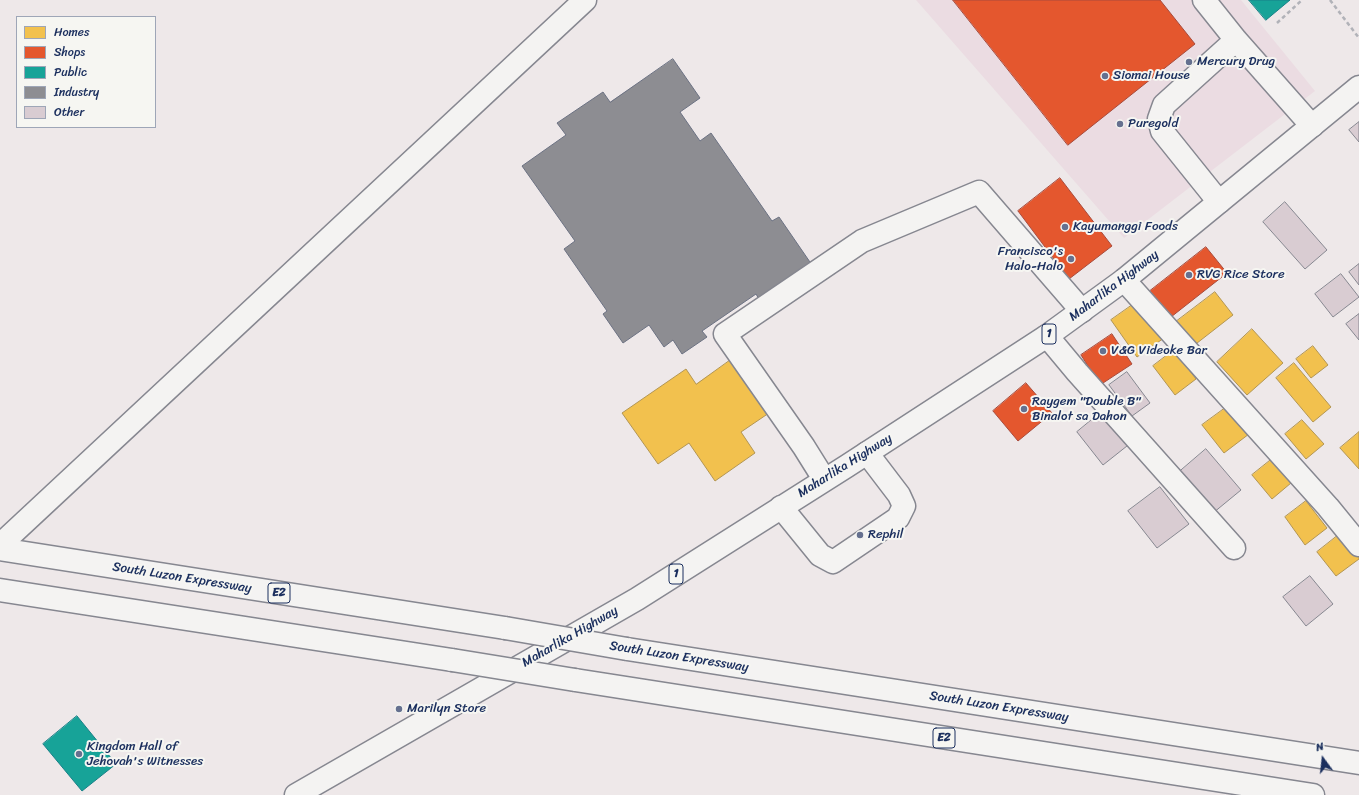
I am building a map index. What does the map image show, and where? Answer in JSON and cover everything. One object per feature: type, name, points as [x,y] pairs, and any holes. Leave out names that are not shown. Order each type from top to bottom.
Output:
[{"type":"main road","points":[[0,545],[585,0]]},
{"type":"main road","points":[[1204,0],[1236,40],[1312,126]]},
{"type":"main road","points":[[1219,202],[1162,131],[1159,119],[1164,105],[1236,40]]},
{"type":"main road","name":"Maharlika Highway","points":[[296,795],[637,598],[867,453],[1047,336],[1124,280],[1359,88]]},
{"type":"main road","points":[[824,480],[804,447],[725,334],[862,241],[979,192],[1082,311]]},
{"type":"main road","points":[[1124,280],[1328,507],[1359,545]]},
{"type":"main road","points":[[1047,336],[1077,372],[1234,548]]},
{"type":"main road","points":[[781,507],[820,555],[833,562],[898,518],[904,506],[899,495],[867,453]]},
{"type":"main road","name":"South Luzon Expressway","points":[[0,549],[505,628],[627,649],[1359,763]]},
{"type":"main road","name":"E2","points":[[10,591],[1313,795]]},
{"type":"path","points":[[1277,23],[1302,0]]},
{"type":"path","points":[[1330,0],[1359,38]]},
{"type":"shaded area","points":[[916,0],[1241,0],[1315,91],[1124,238]]},
{"type":"building: Homes","points":[[1215,292],[1233,315],[1192,347],[1173,324]]},
{"type":"building: Homes","points":[[1138,301],[1164,338],[1137,357],[1111,320]]},
{"type":"building: Homes","points":[[1252,329],[1283,363],[1247,395],[1217,362]]},
{"type":"building: Homes","points":[[1313,346],[1328,365],[1311,378],[1296,359]]},
{"type":"building: Homes","points":[[1174,350],[1196,379],[1175,395],[1153,366]]},
{"type":"building: Homes","points":[[732,359],[769,413],[741,432],[755,453],[715,481],[689,443],[658,464],[622,413],[686,369],[696,384]]},
{"type":"building: Homes","points":[[1294,363],[1331,407],[1313,422],[1276,378]]},
{"type":"building: Homes","points":[[1228,406],[1249,434],[1224,453],[1202,425]]},
{"type":"building: Homes","points":[[1302,420],[1324,444],[1306,459],[1285,434]]},
{"type":"building: Homes","points":[[1359,432],[1359,469],[1340,448]]},
{"type":"building: Homes","points":[[1272,459],[1291,483],[1272,499],[1252,475]]},
{"type":"building: Homes","points":[[1306,501],[1327,528],[1305,545],[1285,517]]},
{"type":"building: Homes","points":[[1341,533],[1359,559],[1336,576],[1317,552]]},
{"type":"building: Shops","points":[[953,0],[1160,0],[1195,44],[1068,145]]},
{"type":"building: Shops","points":[[1060,178],[1112,246],[1069,279],[1018,211]]},
{"type":"building: Shops","points":[[1206,247],[1227,273],[1171,317],[1150,291]]},
{"type":"building: Shops","points":[[1112,334],[1132,364],[1100,385],[1081,355]]},
{"type":"building: Shops","points":[[1026,383],[1052,413],[1018,441],[993,411]]},
{"type":"building: Public","points":[[1249,0],[1290,0],[1266,20]]},
{"type":"building: Public","name":"Kingdom Hall of Jehovah's Witnesses","points":[[77,716],[116,764],[82,791],[43,744]]},
{"type":"building: Industry","points":[[673,59],[700,98],[680,112],[700,141],[711,133],[772,221],[779,217],[812,265],[760,301],[756,294],[702,331],[707,337],[682,354],[673,340],[664,347],[649,325],[623,343],[603,314],[607,311],[564,249],[575,241],[522,166],[566,135],[557,123],[603,92],[610,102]]},
{"type":"building: Other","points":[[1359,122],[1359,142],[1349,130]]},
{"type":"building: Other","points":[[1285,202],[1327,250],[1305,269],[1263,222]]},
{"type":"building: Other","points":[[1359,264],[1359,285],[1349,272]]},
{"type":"building: Other","points":[[1341,274],[1359,297],[1333,317],[1315,294]]},
{"type":"building: Other","points":[[1359,314],[1359,340],[1346,324]]},
{"type":"building: Other","points":[[1127,372],[1150,403],[1132,416],[1109,385]]},
{"type":"building: Other","points":[[1105,409],[1132,442],[1103,465],[1077,432]]},
{"type":"building: Other","points":[[1206,449],[1241,490],[1213,513],[1178,473]]},
{"type":"building: Other","points":[[1160,487],[1189,524],[1157,548],[1128,511]]},
{"type":"building: Other","points":[[1310,576],[1333,604],[1306,626],[1283,597]]},
{"type":"place","name":"Mercury Drug","points":[[1189,62]]},
{"type":"place","name":"Siomai House","points":[[1105,76]]},
{"type":"place","name":"Puregold","points":[[1120,124]]},
{"type":"place","name":"Kayumanggi Foods","points":[[1065,227]]},
{"type":"place","name":"Francisco's Halo-Halo","points":[[1071,259]]},
{"type":"place","name":"RVG Rice Store","points":[[1189,275]]},
{"type":"place","name":"V&G Videoke Bar","points":[[1103,351]]},
{"type":"place","name":"Raygem \"Double B\" Binalot sa Dahon","points":[[1024,409]]},
{"type":"place","name":"Rephil","points":[[860,535]]},
{"type":"place","name":"Marilyn Store","points":[[399,709]]},
{"type":"place","name":"Kingdom Hall of Jehovah's Witnesses","points":[[79,754]]}]
